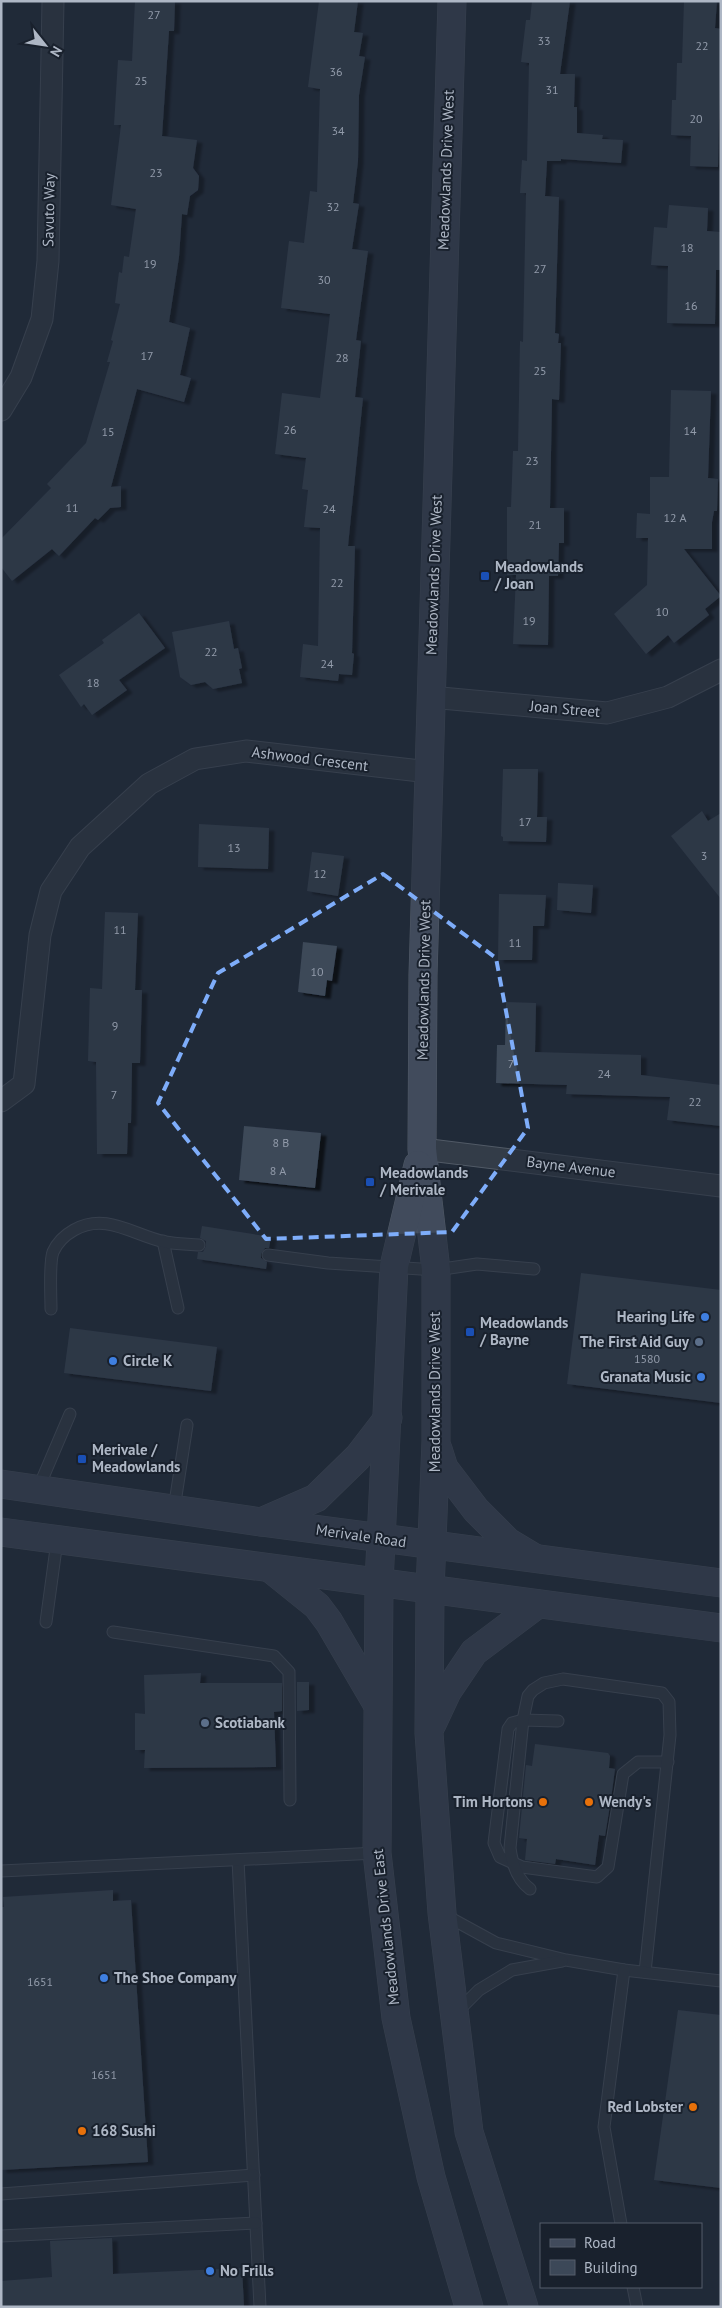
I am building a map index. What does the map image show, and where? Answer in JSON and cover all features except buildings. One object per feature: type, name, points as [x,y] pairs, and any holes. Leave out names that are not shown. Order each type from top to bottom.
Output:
[{"type":"main road","name":"Meadowlands Drive West","points":[[432,1545],[436,1441],[436,1270],[422,1149],[423,975],[452,1]]},
{"type":"main road","name":"Meadowlands Drive West","points":[[382,1539],[394,1266],[422,1149]]},
{"type":"main road","points":[[261,1522],[316,1498],[358,1457],[388,1418]]},
{"type":"main road","points":[[436,1441],[444,1468],[476,1510],[508,1542],[538,1560]]},
{"type":"main road","name":"Merivale Road","points":[[1,1484],[382,1539],[721,1583]]},
{"type":"main road","points":[[1,1532],[271,1570],[721,1628]]},
{"type":"main road","name":"Meadowlands Drive East","points":[[382,1539],[379,1583],[377,1705],[377,1853],[396,2018],[431,2177],[469,2307]]},
{"type":"main road","points":[[432,1545],[428,1732],[442,1913],[453,2016],[469,2132],[524,2307]]},
{"type":"main road","points":[[271,1570],[317,1606],[329,1622],[377,1705]]},
{"type":"main road","points":[[428,1732],[447,1692],[474,1652],[538,1604]]},
{"type":"street","name":"Savuto Way","points":[[1,410],[21,377],[42,319],[48,261],[53,1]]},
{"type":"street","name":"Joan Street","points":[[430,697],[608,713],[668,697],[721,670]]},
{"type":"street","name":"Ashwood Crescent","points":[[1,1101],[24,1084],[40,935],[51,890],[80,847],[149,784],[195,759],[246,751],[429,772]]},
{"type":"street","name":"Bayne Avenue","points":[[422,1149],[721,1186]]},
{"type":"lane","points":[[51,1309],[52,1254],[57,1244],[68,1233],[83,1225],[98,1222],[114,1224],[163,1241],[199,1245]]},
{"type":"lane","points":[[163,1241],[178,1308]]},
{"type":"lane","points":[[268,1255],[328,1263],[436,1270],[477,1264],[534,1269]]},
{"type":"lane","points":[[38,1489],[70,1414]]},
{"type":"lane","points":[[174,1510],[187,1425]]},
{"type":"lane","points":[[46,1622],[57,1541]]},
{"type":"lane","points":[[112,1632],[274,1656],[288,1672],[290,1800]]},
{"type":"lane","points":[[530,1889],[522,1881],[513,1863],[510,1848],[523,1720],[528,1696],[533,1690],[544,1683],[563,1679],[662,1693],[669,1702],[670,1735],[645,1972]]},
{"type":"lane","points":[[558,1721],[523,1720],[512,1723],[508,1730],[494,1843],[500,1857],[522,1867],[597,1877],[608,1867],[623,1774],[638,1762],[668,1762]]},
{"type":"lane","points":[[1,1871],[377,1853]]},
{"type":"lane","points":[[238,1860],[260,2307]]},
{"type":"lane","points":[[442,1913],[496,1943],[566,1960],[624,1970],[721,1981]]},
{"type":"lane","points":[[453,2016],[479,1990],[512,1970],[566,1960]]},
{"type":"lane","points":[[621,2223],[604,2127],[624,1970]]},
{"type":"lane","points":[[1,2194],[254,2175]]},
{"type":"lane","points":[[1,2236],[256,2223]]},
{"type":"lane","points":[[633,2288],[637,2307]]},
{"type":"highlighted area","points":[[383,874],[496,958],[528,1128],[452,1232],[266,1239],[158,1103],[218,973]]},
{"type":"place","name":"Meadowlands / Joan","points":[[485,576]]},
{"type":"place","name":"Meadowlands / Merivale","points":[[370,1182]]},
{"type":"place","name":"Hearing Life","points":[[705,1317]]},
{"type":"place","name":"Meadowlands / Bayne","points":[[470,1332]]},
{"type":"place","name":"The First Aid Guy","points":[[699,1342]]},
{"type":"place","name":"Circle K","points":[[113,1361]]},
{"type":"place","name":"Granata Music","points":[[701,1377]]},
{"type":"place","name":"Merivale / Meadowlands","points":[[82,1459]]},
{"type":"place","name":"Scotiabank","points":[[205,1723]]},
{"type":"place","name":"Tim Hortons","points":[[543,1802]]},
{"type":"place","name":"Wendy's","points":[[589,1802]]},
{"type":"place","name":"The Shoe Company","points":[[104,1978]]},
{"type":"place","name":"Red Lobster","points":[[693,2107]]},
{"type":"place","name":"168 Sushi","points":[[82,2131]]},
{"type":"place","name":"No Frills","points":[[210,2271]]}]
